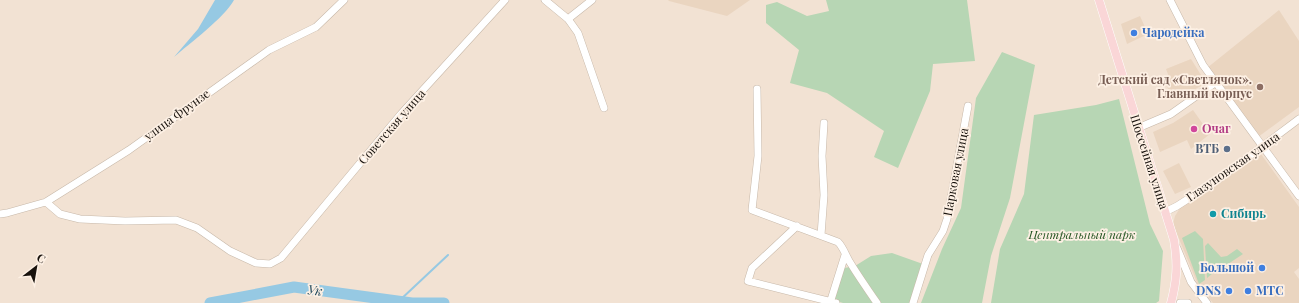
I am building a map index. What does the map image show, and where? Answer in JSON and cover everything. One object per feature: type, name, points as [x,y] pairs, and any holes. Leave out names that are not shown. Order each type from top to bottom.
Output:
[{"type":"main road","name":"Шоссейная улица","points":[[1098,0],[1174,240],[1177,268],[1176,281],[1171,303]]},
{"type":"street","name":"улица Фрунзе","points":[[0,214],[7,214],[46,202],[129,150],[269,50],[316,27],[344,0]]},
{"type":"street","name":"Советская улица","points":[[46,202],[60,214],[80,219],[125,221],[176,220],[197,228],[230,252],[256,263],[270,264],[282,258],[401,114],[505,0]]},
{"type":"street","points":[[545,0],[568,19],[578,33],[604,108]]},
{"type":"street","points":[[568,19],[592,0]]},
{"type":"street","points":[[1170,0],[1203,65],[1299,196]]},
{"type":"street","points":[[1138,128],[1171,114],[1215,83]]},
{"type":"street","points":[[757,89],[758,156],[752,210],[838,242],[842,246],[845,255],[877,303]]},
{"type":"street","name":"Парковая улица","points":[[913,303],[928,256],[943,231],[947,219],[968,106]]},
{"type":"street","name":"Глазуновская улица","points":[[1165,212],[1216,181],[1299,119]]},
{"type":"street","points":[[821,235],[824,195],[822,156],[824,123]]},
{"type":"street","points":[[798,226],[752,268],[748,281],[832,303],[845,255]]},
{"type":"street","points":[[1174,240],[1192,282],[1207,303]]},
{"type":"street","points":[[1180,303],[1188,303]]},
{"type":"shaded area","points":[[668,0],[750,0],[727,16]]},
{"type":"shaded area","name":"Детский сад «Светлячок». Главный корпус","points":[[1279,10],[1299,41],[1299,107],[1258,137],[1207,68]]},
{"type":"shaded area","points":[[1140,16],[1148,34],[1127,44],[1121,24]]},
{"type":"shaded area","points":[[1191,59],[1206,83],[1180,98],[1174,98],[1164,82],[1170,79],[1166,69]]},
{"type":"shaded area","points":[[1193,110],[1210,134],[1191,149],[1187,140],[1160,152],[1153,132],[1173,123]]},
{"type":"shaded area","points":[[1261,154],[1299,207],[1299,268],[1294,272],[1299,279],[1299,303],[1213,303],[1198,285],[1173,224],[1175,216],[1180,208]]},
{"type":"shaded area","points":[[1179,163],[1191,187],[1175,194],[1163,171]]},
{"type":"green space","points":[[826,0],[967,0],[975,61],[933,64],[930,91],[898,168],[874,157],[884,131],[827,93],[790,83],[799,50],[766,23],[766,5],[777,2],[807,16],[829,11]]},
{"type":"green space","points":[[1002,52],[1035,65],[1010,198],[991,256],[982,303],[921,303],[942,249],[961,208],[976,98]]},
{"type":"green space","name":"Центральный парк","points":[[1119,99],[1150,224],[1163,251],[1159,301],[1156,303],[991,303],[1000,249],[1024,194],[1034,115],[1096,105]]},
{"type":"green space","points":[[1195,231],[1203,239],[1205,280],[1199,284],[1182,238]]},
{"type":"green space","points":[[1208,243],[1221,257],[1227,256],[1237,249],[1243,254],[1225,266],[1224,264],[1207,278],[1205,246]]},
{"type":"green space","points":[[892,253],[923,264],[914,287],[911,303],[881,303],[855,266],[871,256]]},
{"type":"green space","points":[[850,267],[875,303],[843,303],[833,300],[844,268]]},
{"type":"water","points":[[215,0],[234,0],[215,22],[174,57],[198,29]]},
{"type":"waterway","points":[[399,301],[448,255]]},
{"type":"waterway","name":"Ук","points":[[210,303],[294,287],[412,303],[444,303]]},
{"type":"place","name":"Чародейка","points":[[1134,33]]},
{"type":"place","name":"Детский сад «Светлячок». Главный корпус","points":[[1260,87]]},
{"type":"place","name":"Очаг","points":[[1194,129]]},
{"type":"place","name":"ВТБ","points":[[1227,149]]},
{"type":"place","name":"Сибирь","points":[[1213,214]]},
{"type":"place","name":"Большой","points":[[1262,268]]},
{"type":"place","name":"DNS","points":[[1229,291]]},
{"type":"place","name":"МТС","points":[[1248,291]]}]
